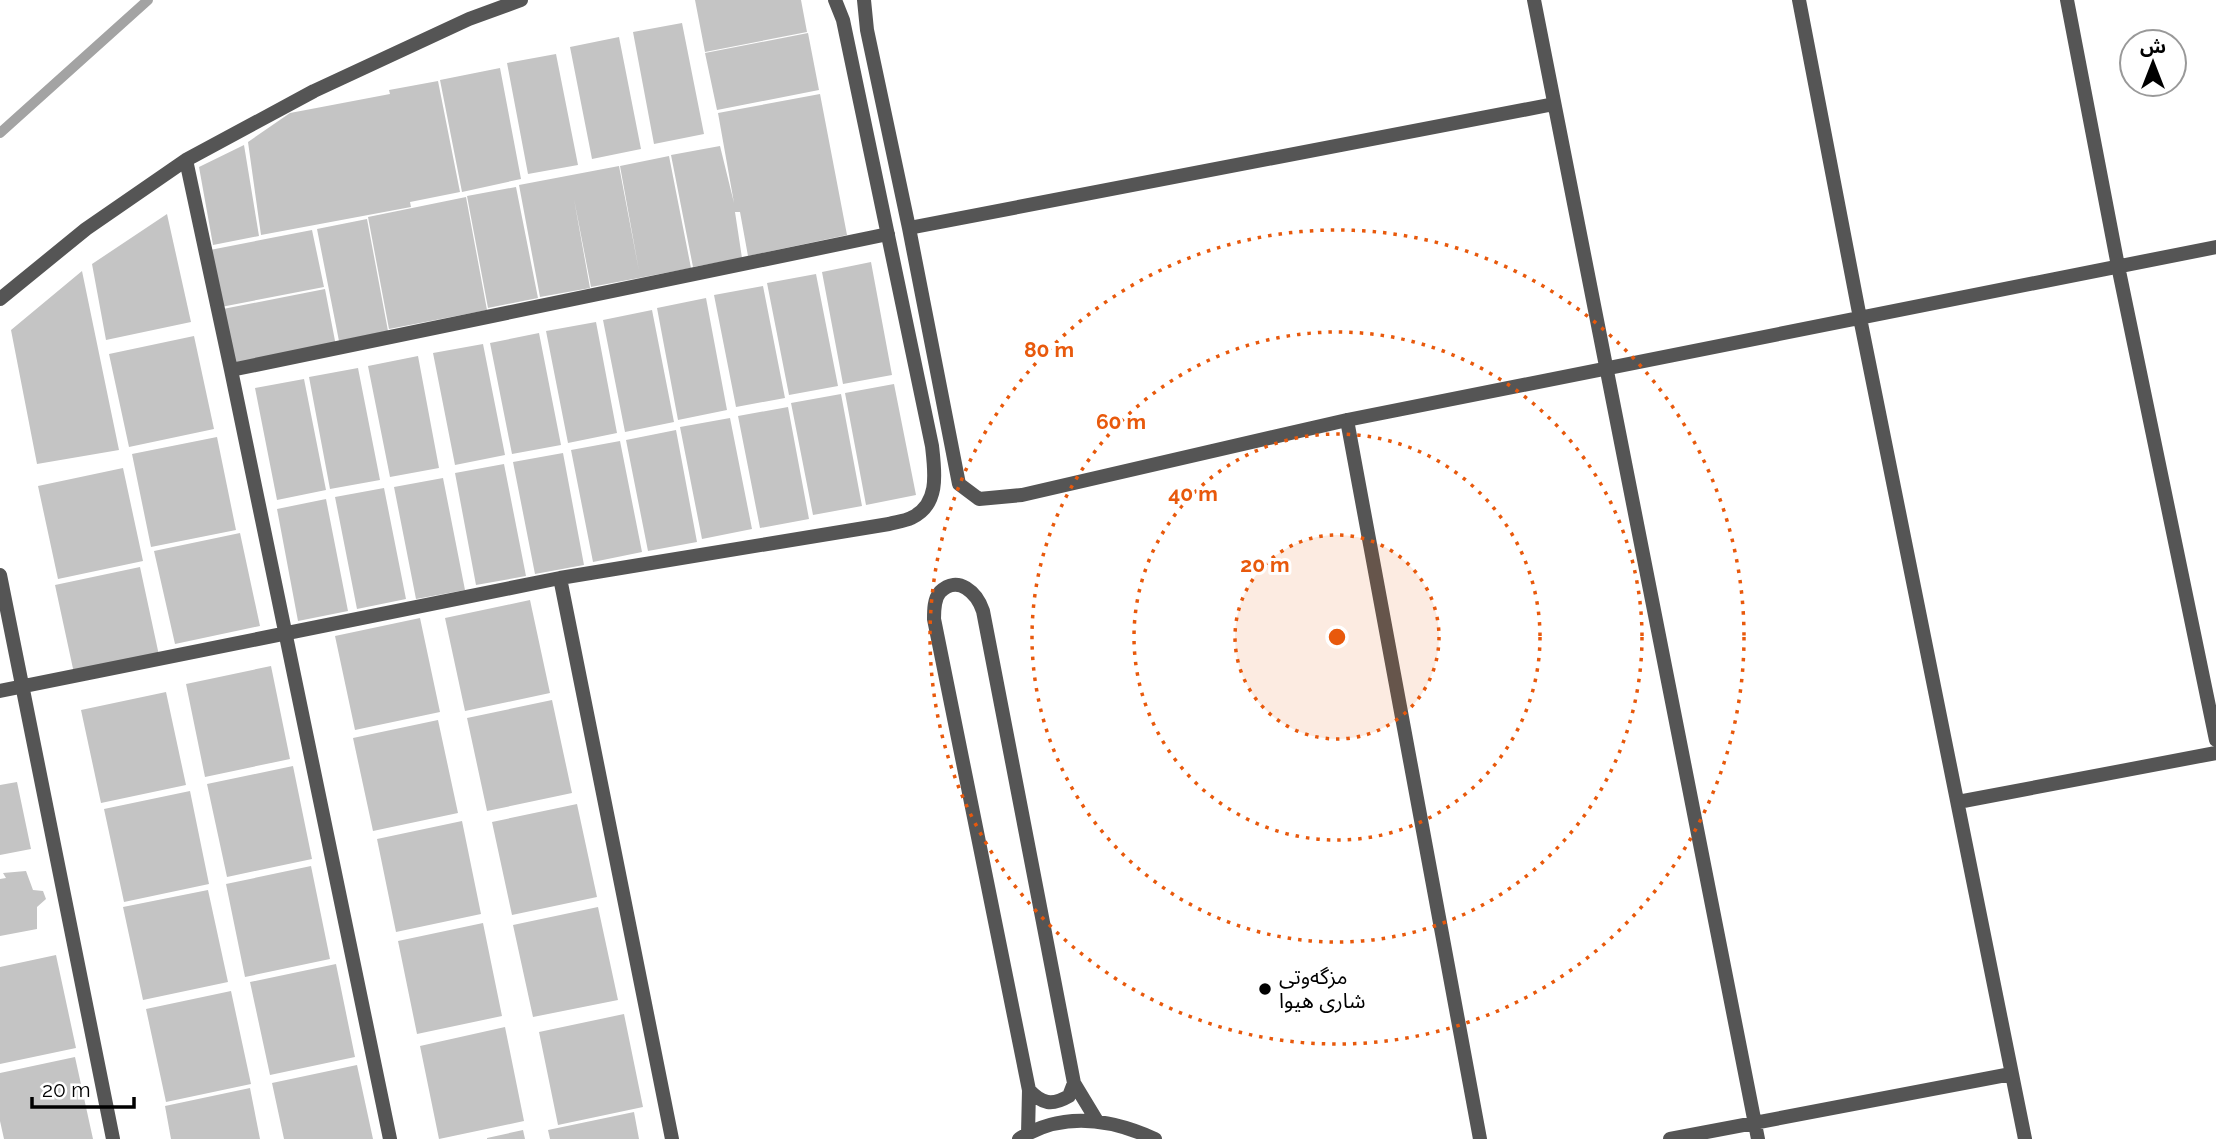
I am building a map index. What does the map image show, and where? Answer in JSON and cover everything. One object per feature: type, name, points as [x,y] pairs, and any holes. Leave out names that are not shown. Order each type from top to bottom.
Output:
[{"type":"street","points":[[0,299],[86,229],[186,160],[314,91],[469,19],[521,0]]},
{"type":"street","points":[[0,691],[560,578],[912,518],[928,504],[935,480],[932,446],[843,20],[835,0]]},
{"type":"street","points":[[864,0],[867,30],[959,484],[979,499],[1022,495],[1347,420],[2216,247]]},
{"type":"street","points":[[1534,0],[1758,1139]]},
{"type":"street","points":[[1799,0],[2025,1139]]},
{"type":"street","points":[[2067,0],[2118,266],[2216,740]]},
{"type":"street","points":[[909,228],[1554,104]]},
{"type":"street","points":[[186,160],[390,1139]]},
{"type":"street","points":[[231,370],[888,234]]},
{"type":"street","points":[[1347,420],[1480,1139]]},
{"type":"street","points":[[0,575],[113,1139]]},
{"type":"street","points":[[560,578],[672,1139]]},
{"type":"street","points":[[1097,1121],[1074,1083],[983,611],[972,591],[962,586],[951,586],[940,592],[935,602],[934,619],[1029,1090],[1023,1136],[1062,1123],[1097,1121],[1129,1127],[1155,1139]]},
{"type":"street","points":[[1958,802],[2216,753]]},
{"type":"street","points":[[1670,1139],[2011,1074]]},
{"type":"street","points":[[1029,1090],[1038,1100],[1054,1102],[1069,1096],[1074,1083]]},
{"type":"building","points":[[695,0],[801,0],[807,32],[705,52]]},
{"type":"building","points":[[682,23],[704,134],[654,144],[633,32]]},
{"type":"building","points":[[808,33],[819,90],[717,110],[705,53]]},
{"type":"building","points":[[619,37],[641,149],[592,159],[570,47]]},
{"type":"building","points":[[556,54],[578,165],[528,174],[507,63]]},
{"type":"building","points":[[500,68],[521,179],[462,192],[440,80]]},
{"type":"building","points":[[438,81],[460,192],[410,202],[411,207],[261,235],[248,142],[290,113],[390,94],[389,90]]},
{"type":"building","points":[[820,94],[847,235],[748,256],[740,212],[735,212],[742,258],[693,267],[671,155],[720,146],[734,203],[718,113]]},
{"type":"building","points":[[244,145],[259,236],[213,245],[199,167]]},
{"type":"building","points":[[669,156],[691,268],[591,287],[574,199],[590,288],[540,297],[519,185],[619,166],[639,271],[620,166]]},
{"type":"building","points":[[516,187],[538,298],[488,308],[467,196]]},
{"type":"building","points":[[466,197],[487,310],[389,329],[368,217]]},
{"type":"building","points":[[167,214],[191,322],[106,340],[92,264]]},
{"type":"building","points":[[367,219],[388,331],[339,341],[317,229]]},
{"type":"building","points":[[312,230],[324,287],[221,307],[210,250]]},
{"type":"building","points":[[871,262],[892,375],[843,384],[822,272]]},
{"type":"building","points":[[82,271],[119,450],[37,464],[11,330]]},
{"type":"building","points":[[816,274],[838,386],[789,395],[767,283]]},
{"type":"building","points":[[763,286],[785,398],[736,407],[714,295]]},
{"type":"building","points":[[325,289],[336,346],[234,366],[223,309]]},
{"type":"building","points":[[706,298],[727,410],[678,420],[657,308]]},
{"type":"building","points":[[652,310],[674,422],[625,432],[603,320]]},
{"type":"building","points":[[596,322],[617,433],[568,443],[546,331]]},
{"type":"building","points":[[539,333],[561,445],[512,454],[490,343]]},
{"type":"building","points":[[194,336],[214,429],[129,447],[109,354]]},
{"type":"building","points":[[483,344],[505,455],[455,465],[433,353]]},
{"type":"building","points":[[418,356],[439,468],[390,477],[368,366]]},
{"type":"building","points":[[358,368],[380,480],[330,489],[309,377]]},
{"type":"building","points":[[304,379],[326,490],[277,500],[255,388]]},
{"type":"building","points":[[894,384],[916,495],[866,505],[845,393]]},
{"type":"building","points":[[841,394],[862,506],[813,515],[791,403]]},
{"type":"building","points":[[788,407],[809,519],[760,528],[738,416]]},
{"type":"building","points":[[730,418],[752,529],[702,539],[680,427]]},
{"type":"building","points":[[676,430],[697,542],[648,551],[626,440]]},
{"type":"building","points":[[217,437],[236,530],[151,547],[132,454]]},
{"type":"building","points":[[620,441],[642,552],[593,562],[571,450]]},
{"type":"building","points":[[563,453],[584,565],[535,574],[513,462]]},
{"type":"building","points":[[504,464],[526,576],[476,585],[455,473]]},
{"type":"building","points":[[123,468],[143,561],[58,579],[38,486]]},
{"type":"building","points":[[443,478],[465,590],[416,599],[394,487]]},
{"type":"building","points":[[384,488],[406,599],[357,609],[335,497]]},
{"type":"building","points":[[326,499],[348,611],[298,621],[277,509]]},
{"type":"building","points":[[240,533],[260,626],[175,644],[154,551]]},
{"type":"building","points":[[140,567],[160,660],[75,678],[55,585]]},
{"type":"building","points":[[530,600],[550,693],[465,711],[445,618]]},
{"type":"building","points":[[420,618],[440,712],[355,730],[335,636]]},
{"type":"building","points":[[271,666],[290,759],[205,777],[186,684]]},
{"type":"building","points":[[166,692],[186,785],[101,803],[81,710]]},
{"type":"building","points":[[552,700],[572,793],[487,811],[467,718]]},
{"type":"building","points":[[438,720],[458,813],[373,831],[353,738]]},
{"type":"building","points":[[293,766],[312,859],[227,877],[207,784]]},
{"type":"building","points":[[17,782],[31,849],[0,855],[0,785]]},
{"type":"building","points":[[190,791],[209,884],[124,902],[104,809]]},
{"type":"building","points":[[577,804],[597,897],[512,915],[492,822]]},
{"type":"building","points":[[462,821],[481,914],[396,932],[377,839]]},
{"type":"building","points":[[311,866],[330,959],[245,977],[226,884]]},
{"type":"building","points":[[26,871],[33,890],[43,891],[46,899],[37,907],[37,929],[0,936],[0,879],[6,878],[3,873]]},
{"type":"building","points":[[208,890],[228,982],[143,1000],[123,907]]},
{"type":"building","points":[[598,907],[618,1000],[533,1017],[513,925]]},
{"type":"building","points":[[483,923],[502,1016],[417,1034],[398,941]]},
{"type":"building","points":[[56,955],[76,1048],[0,1064],[0,967]]},
{"type":"building","points":[[336,964],[355,1057],[270,1075],[250,982]]},
{"type":"building","points":[[231,991],[251,1084],[166,1102],[146,1009]]},
{"type":"building","points":[[624,1014],[643,1107],[558,1125],[539,1032]]},
{"type":"building","points":[[505,1027],[524,1121],[439,1139],[420,1046]]},
{"type":"building","points":[[75,1057],[93,1139],[4,1139],[0,1121],[0,1073]]},
{"type":"building","points":[[357,1065],[373,1139],[284,1139],[272,1083]]},
{"type":"building","points":[[250,1088],[260,1139],[171,1139],[165,1106]]},
{"type":"building","points":[[634,1112],[639,1139],[550,1139],[548,1130]]},
{"type":"building","points":[[523,1130],[525,1139],[487,1139],[487,1138]]},
{"type":"waterway","points":[[0,133],[148,0]]},
{"type":"place","name":"مزگەوتی شاری هیوا","points":[[1265,989]]}]
